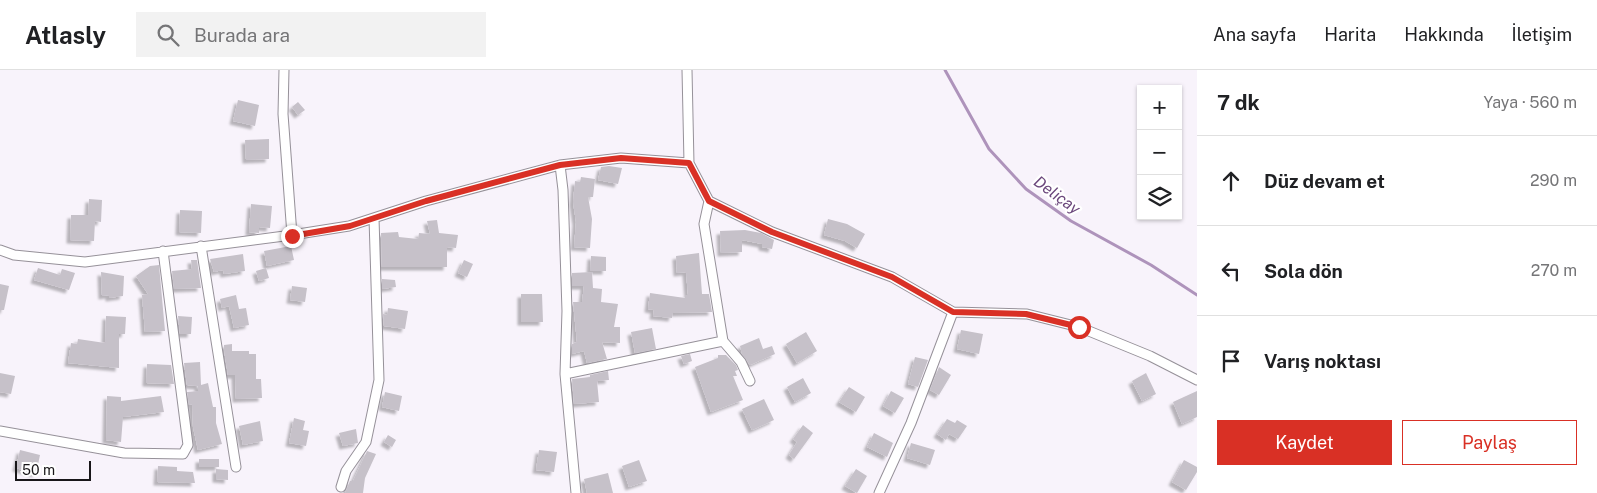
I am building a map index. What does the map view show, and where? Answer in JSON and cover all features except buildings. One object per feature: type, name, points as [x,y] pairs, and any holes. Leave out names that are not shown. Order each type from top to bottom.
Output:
[{"type":"street","points":[[284,70],[283,114],[292,236]]},
{"type":"street","points":[[687,70],[689,163],[709,201],[772,232],[892,277],[953,312],[1026,314],[1079,327],[1150,356],[1197,380]]},
{"type":"street","points":[[0,250],[14,255],[85,262],[292,236],[350,226],[498,180],[560,165],[621,158],[689,163]]},
{"type":"street","points":[[560,165],[563,190],[567,311],[565,374],[576,493]]},
{"type":"street","points":[[709,201],[704,224],[723,341],[741,362],[750,381]]},
{"type":"street","points":[[341,487],[346,471],[366,442],[379,380],[374,218]]},
{"type":"street","points":[[201,246],[236,467]]},
{"type":"street","points":[[0,431],[124,453],[183,454],[188,444],[163,251]]},
{"type":"street","points":[[879,493],[911,423],[953,312]]},
{"type":"street","points":[[565,374],[723,341]]},
{"type":"waterway","name":"Deliçay","points":[[945,70],[989,149],[1026,189],[1071,221],[1151,265],[1197,295]]},
{"type":"route","points":[[292,236],[350,226],[426,201],[560,165],[621,158],[689,163],[709,201],[772,232],[892,277],[953,312],[1026,314],[1079,327]]}]
